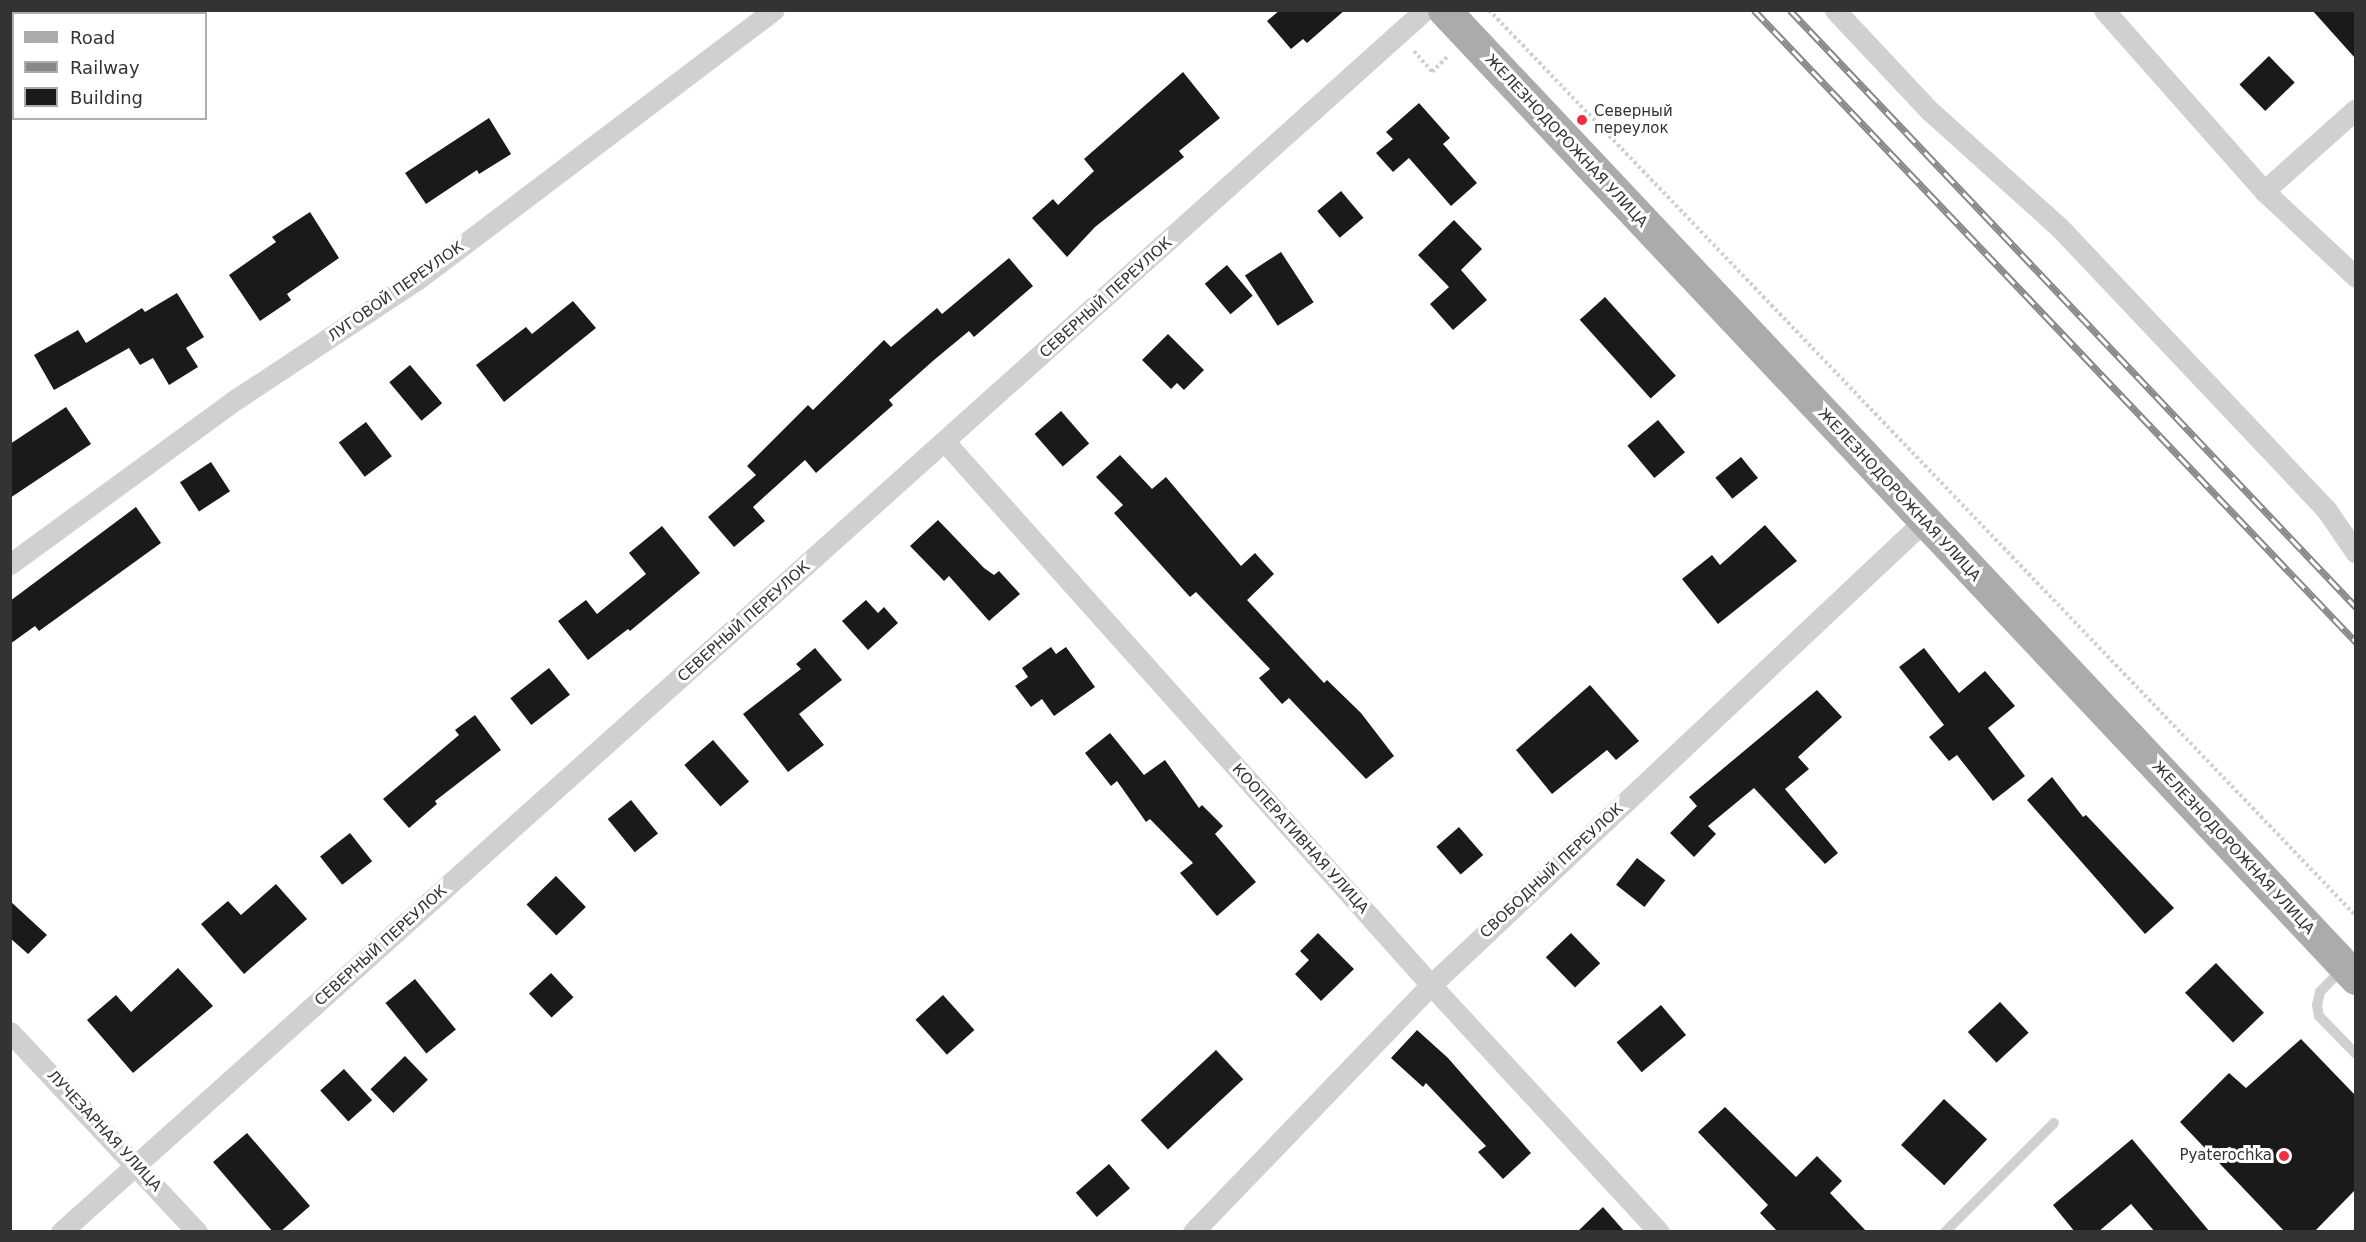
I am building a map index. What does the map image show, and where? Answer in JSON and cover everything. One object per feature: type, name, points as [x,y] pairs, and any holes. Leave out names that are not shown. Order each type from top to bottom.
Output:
[{"type":"main road","name":"ЖЕЛЕЗНОДОРОЖНАЯ УЛИЦА","points":[[1444,10],[1923,522],[2350,972]]},
{"type":"street","name":"ЛУГОВОЙ ПЕРЕУЛОК","points":[[10,564],[238,398],[418,279],[774,10]]},
{"type":"street","name":"СЕВЕРНЫЙ ПЕРЕУЛОК","points":[[61,1232],[1425,10]]},
{"type":"street","points":[[1835,10],[1930,111],[2060,228],[2326,509],[2355,553]]},
{"type":"street","points":[[2104,10],[2264,191],[2355,277]]},
{"type":"street","points":[[2264,191],[2355,109]]},
{"type":"street","name":"КООПЕРАТИВНАЯ УЛИЦА","points":[[945,442],[1431,985],[1659,1232]]},
{"type":"street","name":"СВОБОДНЫЙ ПЕРЕУЛОК","points":[[1193,1232],[1431,985],[1923,522]]},
{"type":"street","name":"ЛУЧЕЗАРНАЯ УЛИЦА","points":[[10,1032],[137,1164],[197,1232]]},
{"type":"lane","points":[[2350,972],[2320,992],[2317,1005],[2319,1016],[2355,1054]]},
{"type":"lane","points":[[1945,1232],[2054,1123]]},
{"type":"path","points":[[1489,10],[2355,916]]},
{"type":"building","points":[[1280,10],[1345,10],[1307,43],[1303,39],[1291,49],[1267,21]]},
{"type":"building","points":[[2312,10],[2355,10],[2355,58]]},
{"type":"building","points":[[2269,56],[2295,83],[2265,111],[2240,84]]},
{"type":"building","points":[[1183,72],[1220,118],[1179,151],[1184,157],[1095,227],[1067,257],[1032,218],[1053,199],[1058,205],[1094,171],[1084,159]]},
{"type":"building","points":[[1419,103],[1450,138],[1443,144],[1477,183],[1451,206],[1409,158],[1393,172],[1376,153],[1393,139],[1386,132]]},
{"type":"building","points":[[489,118],[511,154],[479,174],[477,170],[426,204],[405,173]]},
{"type":"building","points":[[1341,191],[1363,218],[1340,238],[1317,211]]},
{"type":"building","points":[[310,212],[339,258],[287,294],[291,300],[260,321],[229,275],[276,242],[272,237]]},
{"type":"building","points":[[1454,220],[1482,249],[1461,270],[1487,300],[1453,330],[1430,304],[1449,287],[1418,255]]},
{"type":"building","points":[[1281,252],[1314,302],[1278,326],[1245,275]]},
{"type":"building","points":[[1009,258],[1033,286],[974,337],[969,331],[934,360],[889,400],[893,405],[816,473],[805,460],[753,507],[765,521],[734,547],[708,517],[756,475],[747,466],[808,405],[813,410],[884,340],[891,347],[937,308],[942,314]]},
{"type":"building","points":[[1227,265],[1253,296],[1230,314],[1205,284]]},
{"type":"building","points":[[177,293],[204,337],[186,348],[198,367],[169,385],[153,358],[140,365],[129,348],[54,390],[34,355],[78,330],[86,343],[142,308],[145,312]]},
{"type":"building","points":[[1605,297],[1676,376],[1651,399],[1580,320]]},
{"type":"building","points":[[573,301],[596,328],[504,402],[476,365],[526,327],[532,334]]},
{"type":"building","points":[[1168,334],[1204,370],[1184,390],[1177,383],[1171,389],[1142,360]]},
{"type":"building","points":[[410,365],[442,403],[421,421],[389,382]]},
{"type":"building","points":[[66,407],[91,444],[10,498],[10,444]]},
{"type":"building","points":[[1061,411],[1089,443],[1063,466],[1035,434]]},
{"type":"building","points":[[1658,420],[1685,452],[1654,478],[1627,446]]},
{"type":"building","points":[[366,422],[392,456],[365,477],[339,442]]},
{"type":"building","points":[[1120,455],[1152,489],[1166,477],[1241,566],[1255,553],[1274,574],[1247,600],[1324,683],[1327,680],[1361,713],[1394,756],[1366,779],[1289,698],[1282,704],[1259,678],[1270,669],[1196,592],[1190,597],[1114,513],[1123,505],[1096,477]]},
{"type":"building","points":[[1741,457],[1758,478],[1732,499],[1715,478]]},
{"type":"building","points":[[211,462],[230,491],[199,512],[180,482]]},
{"type":"building","points":[[136,507],[161,543],[39,631],[35,626],[10,644],[10,601]]},
{"type":"building","points":[[938,520],[984,568],[994,575],[999,571],[1020,594],[989,621],[949,576],[944,581],[910,546]]},
{"type":"building","points":[[1765,525],[1797,561],[1718,624],[1682,579],[1712,555],[1720,565]]},
{"type":"building","points":[[662,526],[700,573],[630,631],[628,629],[588,660],[558,621],[586,600],[597,614],[646,574],[629,553]]},
{"type":"building","points":[[866,600],[878,613],[884,607],[898,623],[868,650],[842,621]]},
{"type":"building","points":[[1051,647],[1056,654],[1066,647],[1095,687],[1054,716],[1042,699],[1031,707],[1015,686],[1028,677],[1022,668]]},
{"type":"building","points":[[815,648],[842,680],[799,714],[824,745],[788,772],[743,714],[801,669],[796,664]]},
{"type":"building","points":[[1924,648],[1959,693],[1985,671],[2015,706],[1988,728],[2025,776],[1993,801],[1957,755],[1949,761],[1929,737],[1944,725],[1899,667]]},
{"type":"building","points":[[549,668],[570,695],[531,725],[510,698]]},
{"type":"building","points":[[1590,685],[1639,741],[1616,760],[1607,750],[1552,794],[1516,750]]},
{"type":"building","points":[[1817,690],[1842,717],[1798,757],[1809,769],[1785,789],[1838,853],[1825,864],[1754,788],[1708,826],[1716,834],[1694,857],[1670,833],[1697,806],[1689,797]]},
{"type":"building","points":[[475,715],[501,750],[435,801],[437,804],[409,828],[383,799],[459,735],[455,730]]},
{"type":"building","points":[[1110,733],[1144,775],[1165,760],[1199,808],[1202,805],[1223,826],[1215,834],[1256,882],[1217,916],[1180,873],[1193,863],[1150,819],[1146,822],[1117,781],[1111,786],[1085,753]]},
{"type":"building","points":[[713,740],[749,782],[720,806],[684,765]]},
{"type":"building","points":[[2052,777],[2083,817],[2086,815],[2174,908],[2145,934],[2027,800]]},
{"type":"building","points":[[631,800],[658,833],[635,852],[608,819]]},
{"type":"building","points":[[1459,827],[1483,855],[1461,875],[1436,847]]},
{"type":"building","points":[[350,833],[372,861],[342,885],[320,856]]},
{"type":"building","points":[[1637,858],[1665,880],[1644,907],[1616,885]]},
{"type":"building","points":[[556,876],[586,907],[556,935],[527,904]]},
{"type":"building","points":[[276,884],[307,919],[244,974],[201,924],[228,901],[241,915]]},
{"type":"building","points":[[10,901],[47,935],[28,954],[10,938]]},
{"type":"building","points":[[1318,933],[1354,969],[1321,1001],[1295,974],[1309,960],[1300,951]]},
{"type":"building","points":[[1571,933],[1600,963],[1575,988],[1546,957]]},
{"type":"building","points":[[2216,963],[2264,1013],[2233,1043],[2185,993]]},
{"type":"building","points":[[178,968],[213,1006],[133,1073],[87,1020],[116,995],[131,1012]]},
{"type":"building","points":[[551,973],[574,997],[552,1018],[529,993]]},
{"type":"building","points":[[415,979],[456,1030],[426,1053],[385,1003]]},
{"type":"building","points":[[943,995],[974,1030],[947,1055],[916,1020]]},
{"type":"building","points":[[2000,1002],[2029,1033],[1996,1063],[1968,1032]]},
{"type":"building","points":[[1661,1005],[1686,1035],[1642,1072],[1617,1042]]},
{"type":"building","points":[[1417,1030],[1448,1058],[1531,1153],[1503,1179],[1478,1152],[1486,1146],[1426,1083],[1423,1087],[1391,1058]]},
{"type":"building","name":"Pyaterochka","points":[[2301,1039],[2355,1095],[2355,1190],[2314,1232],[2285,1232],[2180,1122],[2229,1073],[2246,1088]]},
{"type":"building","points":[[1216,1050],[1243,1079],[1168,1149],[1141,1120]]},
{"type":"building","points":[[405,1056],[428,1080],[393,1113],[370,1089]]},
{"type":"building","points":[[344,1069],[372,1100],[348,1122],[320,1090]]},
{"type":"building","points":[[1944,1099],[1987,1139],[1944,1185],[1901,1145]]},
{"type":"building","points":[[1725,1107],[1796,1177],[1817,1156],[1842,1181],[1830,1193],[1867,1232],[1778,1232],[1760,1213],[1768,1205],[1698,1132]]},
{"type":"building","points":[[247,1133],[310,1206],[280,1232],[273,1232],[213,1162]]},
{"type":"building","points":[[2132,1139],[2210,1232],[2155,1232],[2131,1204],[2098,1232],[2075,1232],[2053,1205]]},
{"type":"building","points":[[1109,1164],[1130,1188],[1097,1217],[1076,1193]]},
{"type":"building","points":[[1603,1207],[1625,1232],[1577,1232]]},
{"type":"railway","points":[[1754,10],[2356,642]]},
{"type":"railway","points":[[1790,10],[2356,607]]},
{"type":"place","name":"Северный переулок","points":[[1582,120]]},
{"type":"place","name":"Pyaterochka","points":[[2284,1156]]}]
